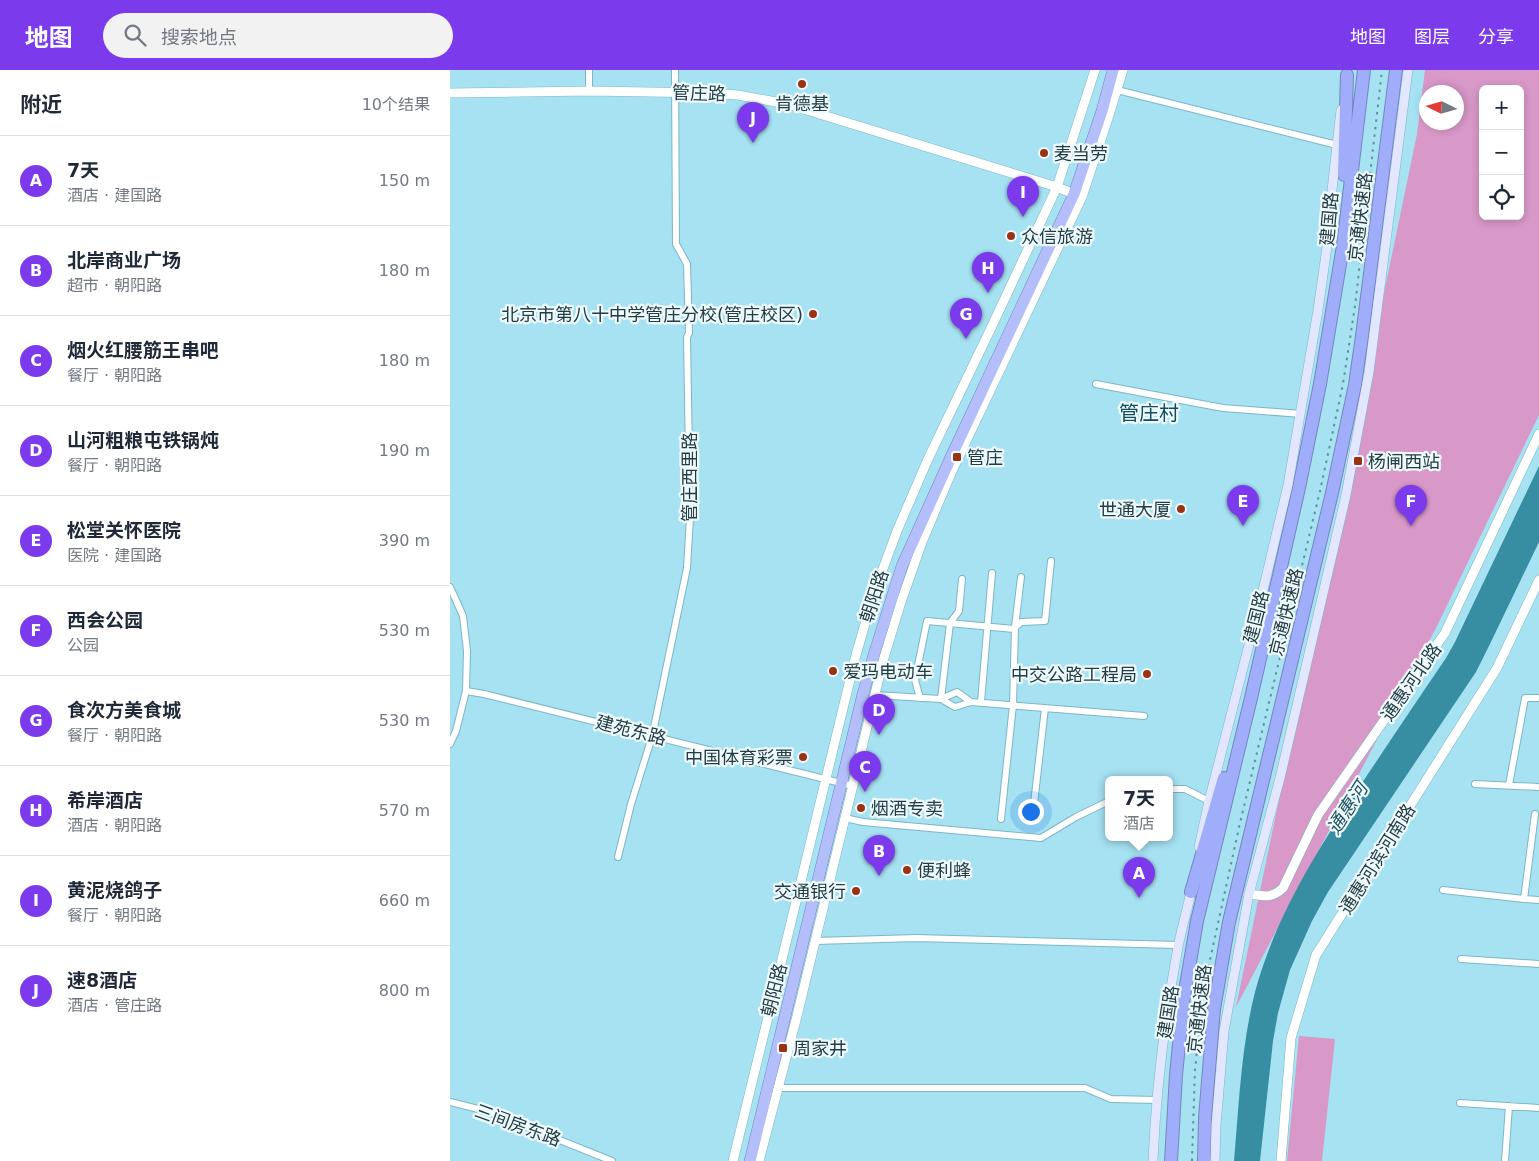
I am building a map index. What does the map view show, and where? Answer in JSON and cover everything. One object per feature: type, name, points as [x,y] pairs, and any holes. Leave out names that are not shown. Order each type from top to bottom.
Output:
[{"type":"highway","name":"朝阳路","points":[[1070,192],[1105,70]]},
{"type":"highway","name":"朝阳路","points":[[742,1161],[873,658],[902,566],[1070,192],[1102,111],[1112,70]]},
{"type":"highway","name":"京通快速路","points":[[1171,1161],[1176,1075],[1183,1003],[1197,922],[1251,698],[1301,479],[1320,384],[1343,246],[1364,70]]},
{"type":"highway","name":"京通快速路","points":[[1204,1161],[1214,1009],[1229,922],[1332,493],[1355,384],[1396,70]]},
{"type":"highway","points":[[1343,246],[1347,72]]},
{"type":"highway","points":[[1191,892],[1223,780],[1251,698]]},
{"type":"highway","name":"朝阳路","points":[[750,1161],[840,782]]},
{"type":"main road","points":[[1215,1161],[1224,1031],[1249,894],[1280,778],[1346,495],[1369,372],[1408,70]]},
{"type":"main road","name":"建国路","points":[[1153,1161],[1163,1038],[1178,945],[1191,892],[1208,801],[1288,485],[1301,414],[1327,247],[1337,145],[1347,72]]},
{"type":"street","points":[[589,70],[589,91]]},
{"type":"street","name":"管庄西里路","points":[[618,857],[631,804],[652,736],[687,568],[690,518],[687,337],[689,333],[687,264],[676,244],[675,70]]},
{"type":"street","name":"朝阳路","points":[[759,1161],[779,1088],[845,818],[840,782],[856,655],[874,593],[897,531],[928,458],[992,326],[1070,192],[1095,70]]},
{"type":"street","name":"朝阳路","points":[[733,1161],[840,782],[874,695],[882,661],[898,610],[922,542],[1070,192],[1117,90],[1122,70]]},
{"type":"street","points":[[1117,90],[1337,145]]},
{"type":"street","name":"管庄路","points":[[450,93],[589,91],[710,92],[738,95],[787,104],[1070,192]]},
{"type":"street","points":[[1096,384],[1223,408],[1301,414]]},
{"type":"street","name":"通惠河北路","points":[[1249,894],[1269,896],[1276,894],[1283,888],[1318,815],[1445,633],[1539,434]]},
{"type":"street","points":[[920,698],[915,680],[927,621],[1014,629],[1021,622],[1045,621],[1051,561]]},
{"type":"street","points":[[981,702],[992,573]]},
{"type":"street","points":[[1001,819],[1013,705],[1016,627],[1021,577]]},
{"type":"street","points":[[941,699],[950,623],[959,612],[962,579]]},
{"type":"street","name":"通惠河滨河南路","points":[[1281,1161],[1291,1038],[1316,955],[1497,668],[1539,580]]},
{"type":"street","points":[[450,587],[463,616],[467,651],[466,691],[456,731],[450,744]]},
{"type":"street","name":"建苑东路","points":[[466,691],[840,782]]},
{"type":"street","points":[[874,695],[941,699],[957,692],[971,702]]},
{"type":"street","points":[[1509,785],[1525,698],[1539,698]]},
{"type":"street","points":[[941,699],[955,707],[971,702],[981,702],[1144,716]]},
{"type":"street","points":[[1032,821],[1045,708]]},
{"type":"street","points":[[1475,784],[1539,787]]},
{"type":"street","points":[[1173,789],[1185,789],[1208,801]]},
{"type":"street","points":[[845,818],[863,822],[1041,838],[1076,817],[1105,803]]},
{"type":"street","points":[[1524,899],[1536,814]]},
{"type":"street","points":[[1443,890],[1539,900]]},
{"type":"street","points":[[815,941],[916,938],[1178,945]]},
{"type":"street","points":[[1461,959],[1539,964]]},
{"type":"street","points":[[779,1088],[1085,1088],[1111,1099],[1157,1100]]},
{"type":"street","name":"三间房东路","points":[[450,1102],[490,1112],[612,1161]]},
{"type":"street","points":[[1460,1103],[1539,1108]]},
{"type":"street","points":[[1505,1161],[1509,1106]]},
{"type":"shaded area","points":[[1425,70],[1539,70],[1539,415],[1437,626],[1236,1007],[1419,118],[1419,130],[1464,130],[1464,85],[1423,85]]},
{"type":"shaded area","points":[[1299,1036],[1335,1039],[1322,1161],[1287,1161]]},
{"type":"water","name":"通惠河","points":[[1539,466],[1539,542],[1476,672],[1328,892],[1312,921],[1290,970],[1278,1013],[1273,1041],[1260,1161],[1234,1161],[1241,1076],[1250,1013],[1264,963],[1275,934],[1302,878],[1334,825],[1446,658]]},
{"type":"railway","points":[[1192,1161],[1195,1069],[1208,969],[1240,823],[1320,491],[1343,384],[1355,306],[1382,70]]},
{"type":"place","name":"肯德基","points":[[802,84]]},
{"type":"place","name":"速8酒店","points":[[753,143]]},
{"type":"place","name":"麦当劳","points":[[1044,153]]},
{"type":"place","name":"黄泥烧鸽子","points":[[1023,217]]},
{"type":"place","name":"众信旅游","points":[[1011,236]]},
{"type":"place","name":"希岸酒店","points":[[988,293]]},
{"type":"place","name":"北京市第八十中学管庄分校(管庄校区)","points":[[813,314]]},
{"type":"place","name":"食次方美食城","points":[[966,339]]},
{"type":"place","name":"管庄","points":[[957,457]]},
{"type":"place","name":"杨闸西站","points":[[1358,461]]},
{"type":"place","name":"世通大厦","points":[[1181,509]]},
{"type":"place","name":"松堂关怀医院","points":[[1243,526]]},
{"type":"place","name":"西会公园","points":[[1411,526]]},
{"type":"place","name":"爱玛电动车","points":[[833,671]]},
{"type":"place","name":"中交公路工程局","points":[[1147,674]]},
{"type":"place","name":"山河粗粮屯铁锅炖","points":[[879,735]]},
{"type":"place","name":"中国体育彩票","points":[[803,757]]},
{"type":"place","name":"烟火红腰筋王串吧","points":[[865,792]]},
{"type":"place","name":"烟酒专卖","points":[[861,808]]},
{"type":"place","name":"便利蜂","points":[[907,870]]},
{"type":"place","name":"北岸商业广场","points":[[879,876]]},
{"type":"place","name":"交通银行","points":[[856,891]]},
{"type":"place","name":"7天","points":[[1139,898]]},
{"type":"place","name":"周家井","points":[[783,1048]]},
{"type":"district","name":"管庄村","points":[[1149,413]]}]
